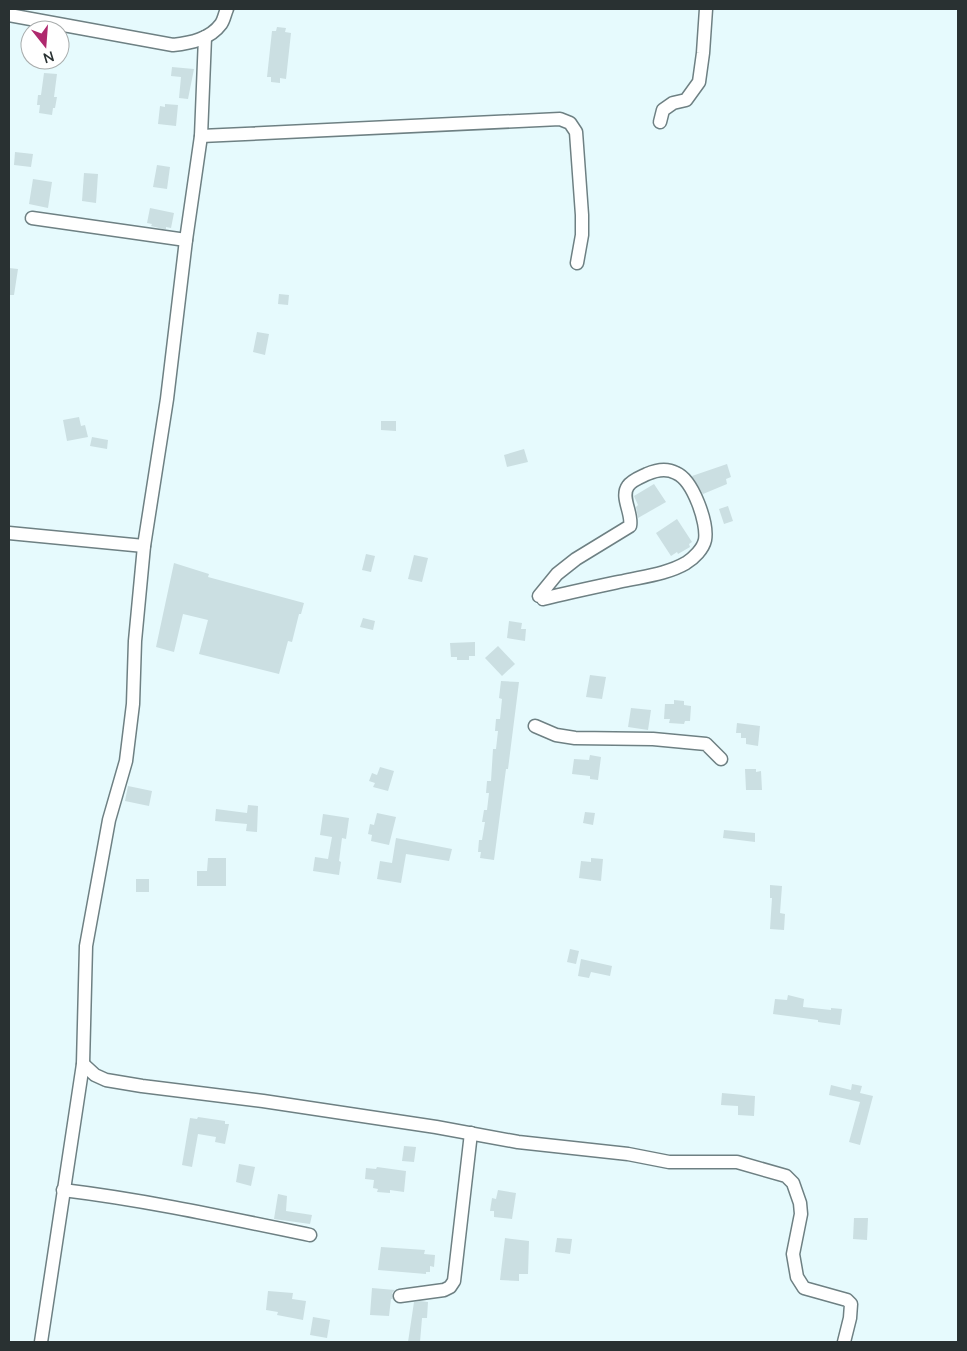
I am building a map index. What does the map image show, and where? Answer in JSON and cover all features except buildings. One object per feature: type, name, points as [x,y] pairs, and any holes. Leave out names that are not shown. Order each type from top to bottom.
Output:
[{"type":"street","points":[[9,15],[174,45],[189,44],[205,37],[221,24],[227,9]]},
{"type":"street","points":[[660,122],[663,110],[673,103],[686,100],[699,82],[704,53],[706,9]]},
{"type":"street","points":[[41,1342],[83,1064],[86,946],[109,820],[126,761],[133,704],[135,641],[144,546],[167,399],[186,240],[201,136],[205,37]]},
{"type":"street","points":[[201,136],[560,119],[570,123],[576,132],[582,225],[577,263]]},
{"type":"street","points":[[32,218],[186,240]]},
{"type":"street","points":[[655,470],[668,470],[678,473],[686,482],[700,508],[706,528],[705,542],[699,553],[687,563],[649,575],[541,597],[558,574],[576,560],[630,526],[631,520],[625,495],[628,486],[638,478],[655,470]]},
{"type":"street","points":[[9,533],[144,546]]},
{"type":"street","points":[[535,726],[556,735],[575,738],[653,739],[706,744],[721,759]]},
{"type":"street","points":[[83,1064],[95,1075],[106,1080],[263,1101],[518,1142],[628,1154],[674,1163],[737,1162],[786,1176],[793,1183],[800,1203],[801,1214],[793,1254],[797,1277],[804,1288],[847,1300],[851,1304],[850,1318],[844,1342]]},
{"type":"street","points":[[400,1296],[444,1290],[450,1287],[454,1281],[471,1133]]},
{"type":"street","points":[[63,1190],[101,1194],[310,1235]]}]
